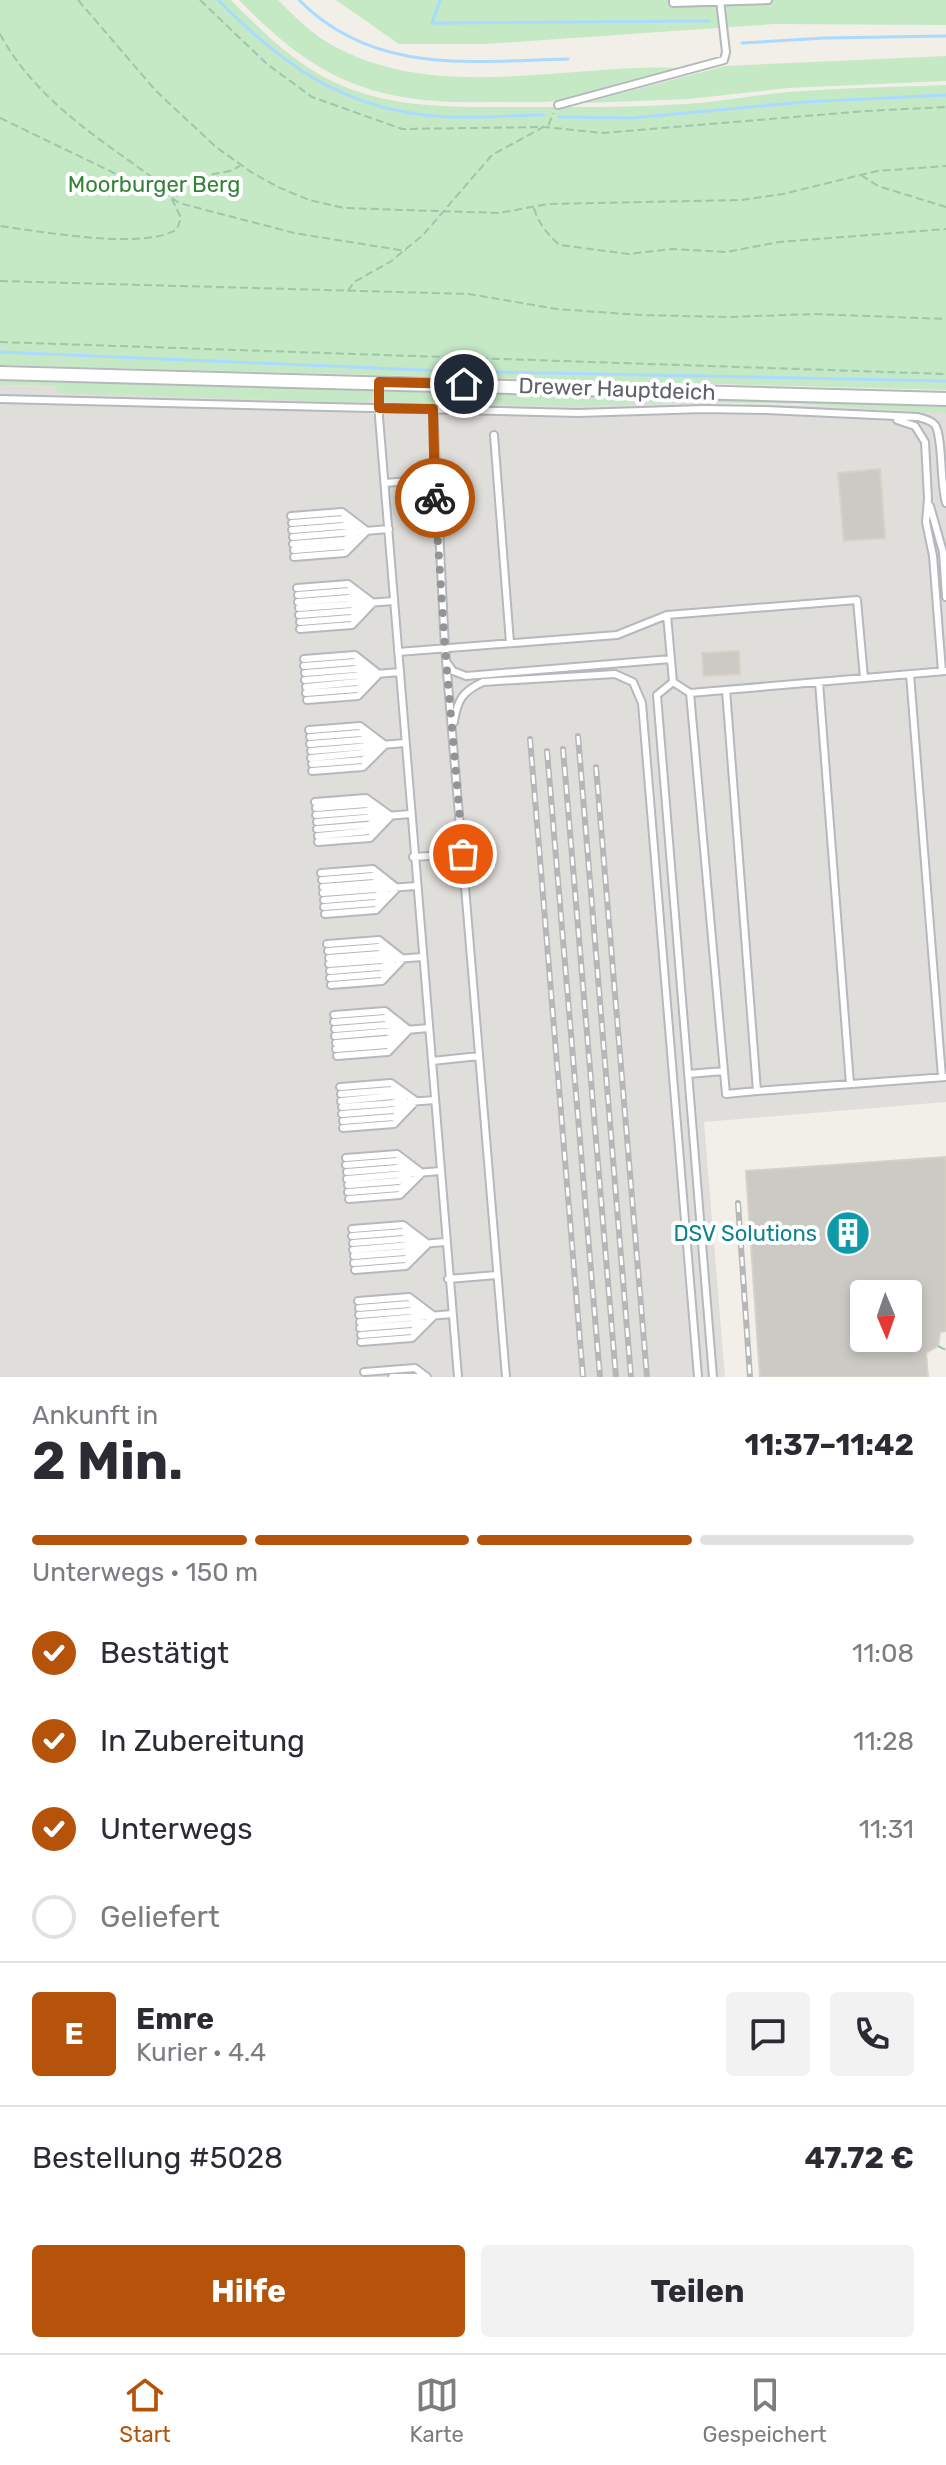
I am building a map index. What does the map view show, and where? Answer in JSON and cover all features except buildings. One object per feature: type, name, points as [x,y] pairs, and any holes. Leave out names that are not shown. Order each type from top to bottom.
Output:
[{"type":"street","name":"Drewer Hauptdeich","points":[[0,373],[946,399]]},
{"type":"lane","points":[[673,0],[673,3],[768,0]]},
{"type":"lane","points":[[558,105],[724,60],[726,52],[720,1]]},
{"type":"lane","points":[[379,382],[413,857],[458,1377]]},
{"type":"lane","points":[[0,399],[578,413],[719,409],[918,417],[935,425],[939,436],[946,503]]},
{"type":"lane","points":[[433,409],[434,479],[445,648],[506,1377]]},
{"type":"lane","points":[[673,682],[690,693],[944,671],[933,556],[926,522],[928,499],[923,435],[915,426],[886,417]]},
{"type":"lane","points":[[494,435],[510,643]]},
{"type":"lane","points":[[385,483],[434,479]]},
{"type":"lane","points":[[928,499],[943,552],[946,597]]},
{"type":"lane","points":[[293,537],[342,512],[367,531]]},
{"type":"lane","points":[[293,537],[343,526],[367,531]]},
{"type":"lane","points":[[293,537],[344,540],[367,531],[389,529]]},
{"type":"lane","points":[[293,537],[345,553],[367,531]]},
{"type":"lane","points":[[299,608],[348,584],[373,603]]},
{"type":"lane","points":[[299,608],[349,598],[373,603]]},
{"type":"lane","points":[[398,652],[617,635],[667,615],[857,600],[864,678]]},
{"type":"lane","points":[[299,608],[351,611],[373,603],[394,601]]},
{"type":"lane","points":[[299,608],[352,625],[373,603]]},
{"type":"lane","points":[[667,615],[673,682]]},
{"type":"lane","points":[[305,680],[355,655],[379,674]]},
{"type":"lane","points":[[446,661],[453,671],[466,676],[671,659]]},
{"type":"lane","points":[[305,680],[356,669],[379,674]]},
{"type":"lane","points":[[305,680],[357,682],[379,674],[400,672]]},
{"type":"lane","points":[[305,680],[358,696],[379,674]]},
{"type":"lane","points":[[452,737],[459,699],[469,688],[483,682],[615,674],[633,682],[642,703],[698,1377]]},
{"type":"lane","points":[[690,693],[726,1094],[944,1077],[910,674]]},
{"type":"lane","points":[[673,682],[657,695],[713,1377]]},
{"type":"lane","points":[[819,682],[850,1084]]},
{"type":"lane","points":[[726,690],[757,1091]]},
{"type":"lane","points":[[311,751],[360,726],[385,745]]},
{"type":"lane","points":[[311,751],[361,740],[385,745]]},
{"type":"lane","points":[[311,751],[362,753],[385,745],[405,743]]},
{"type":"lane","points":[[311,751],[363,767],[385,745]]},
{"type":"lane","points":[[317,822],[366,798],[391,816]]},
{"type":"lane","points":[[317,822],[367,811],[391,816]]},
{"type":"lane","points":[[317,822],[368,825],[391,816],[410,814]]},
{"type":"lane","points":[[317,822],[370,838],[391,816]]},
{"type":"lane","points":[[413,857],[463,854]]},
{"type":"lane","points":[[323,893],[373,869],[397,888]]},
{"type":"lane","points":[[323,893],[374,883],[397,888]]},
{"type":"lane","points":[[323,893],[375,896],[397,888],[416,886]]},
{"type":"lane","points":[[323,893],[376,910],[397,888]]},
{"type":"lane","points":[[329,964],[379,940],[403,959]]},
{"type":"lane","points":[[329,964],[380,954],[403,959]]},
{"type":"lane","points":[[329,964],[381,967],[403,959],[422,957]]},
{"type":"lane","points":[[329,964],[382,981],[403,959]]},
{"type":"lane","points":[[335,1036],[385,1011],[409,1030]]},
{"type":"lane","points":[[335,1036],[386,1025],[409,1030]]},
{"type":"lane","points":[[335,1036],[387,1039],[409,1030],[429,1028]]},
{"type":"lane","points":[[335,1036],[388,1052],[409,1030]]},
{"type":"lane","points":[[432,1061],[479,1056]]},
{"type":"lane","points":[[688,1074],[724,1071]]},
{"type":"lane","points":[[342,1107],[391,1083],[416,1101]]},
{"type":"lane","points":[[342,1107],[392,1096],[416,1101],[435,1100]]},
{"type":"lane","points":[[342,1107],[393,1110],[416,1101]]},
{"type":"lane","points":[[342,1107],[394,1124],[416,1101]]},
{"type":"lane","points":[[347,1179],[397,1154],[422,1173]]},
{"type":"lane","points":[[347,1179],[398,1168],[422,1173]]},
{"type":"lane","points":[[347,1179],[399,1181],[440,1171]]},
{"type":"lane","points":[[347,1179],[400,1195],[422,1173]]},
{"type":"lane","points":[[353,1250],[403,1225],[428,1244]]},
{"type":"lane","points":[[353,1250],[404,1239],[428,1244]]},
{"type":"lane","points":[[353,1250],[405,1252],[445,1242]]},
{"type":"lane","points":[[353,1250],[406,1266],[428,1244]]},
{"type":"lane","points":[[448,1279],[497,1275]]},
{"type":"lane","points":[[360,1322],[409,1297],[434,1316]]},
{"type":"lane","points":[[360,1322],[410,1311],[434,1316]]},
{"type":"lane","points":[[360,1322],[411,1324],[452,1314]]},
{"type":"lane","points":[[360,1322],[412,1338],[434,1316]]},
{"type":"lane","points":[[364,1372],[415,1368],[427,1377]]},
{"type":"lane","points":[[392,1377],[420,1377]]},
{"type":"path","points":[[78,0],[156,91],[216,147],[292,194],[328,205],[442,213],[499,213],[559,203],[741,200],[783,194],[860,174],[903,167],[946,166]]},
{"type":"path","points":[[200,0],[267,64],[312,97],[402,129],[544,127],[603,133],[946,107]]},
{"type":"path","points":[[0,34],[31,81],[48,98],[179,203],[294,233],[406,251]]},
{"type":"path","points":[[348,292],[354,282],[406,251],[492,155],[549,124],[558,105]]},
{"type":"path","points":[[0,118],[137,184],[160,185],[230,171],[241,165]]},
{"type":"path","points":[[860,174],[878,186],[946,207]]},
{"type":"path","points":[[0,226],[92,239],[168,234],[177,229],[181,218],[171,197]]},
{"type":"path","points":[[534,207],[536,216],[560,245],[629,254],[672,249],[727,252],[779,242],[946,229]]},
{"type":"path","points":[[0,281],[469,294],[557,309],[640,315],[728,317],[814,314],[946,319]]},
{"type":"path","points":[[0,342],[946,374]]},
{"type":"path","points":[[938,1346],[946,1350]]},
{"type":"shaded area","points":[[0,385],[946,409],[946,1102],[704,1122],[725,1377],[0,1377]]},
{"type":"green space","name":"Moorburger Berg","points":[[0,0],[231,0],[306,67],[336,83],[379,98],[424,105],[642,106],[698,103],[775,93],[946,85],[946,390],[0,365]]},
{"type":"green space","points":[[239,0],[278,0],[319,37],[361,58],[405,71],[498,77],[685,68],[554,101],[453,102],[417,99],[353,84],[325,70],[268,29]]},
{"type":"green space","points":[[336,0],[946,0],[946,25],[774,24],[486,44],[399,44]]},
{"type":"green space","points":[[946,56],[946,81],[788,88],[689,99],[584,103],[725,66]]},
{"type":"green space","points":[[0,376],[373,388],[374,395],[368,401],[348,402],[59,393],[54,386],[0,385]]},
{"type":"green space","points":[[385,388],[946,401],[946,413],[798,404],[685,402],[584,406],[387,402],[383,397]]},
{"type":"waterway","points":[[218,0],[290,63],[342,93],[370,104],[447,117],[544,115]]},
{"type":"waterway","points":[[299,0],[328,24],[359,42],[392,53],[460,61],[568,59]]},
{"type":"waterway","points":[[440,0],[432,23],[709,21]]},
{"type":"waterway","points":[[742,43],[946,36]]},
{"type":"waterway","points":[[559,117],[632,118],[804,102],[946,95]]},
{"type":"waterway","points":[[0,352],[444,371],[946,381]]},
{"type":"railway","points":[[578,736],[631,1377]]},
{"type":"railway","points":[[530,739],[583,1377]]},
{"type":"railway","points":[[563,749],[616,1377]]},
{"type":"railway","points":[[547,751],[600,1377]]},
{"type":"railway","points":[[596,767],[647,1377]]},
{"type":"railway","points":[[738,1203],[750,1377]]},
{"type":"way so far","points":[[435,498],[463,854]]},
{"type":"place","name":"DSV Solutions","points":[[848,1233]]},
{"type":"route","points":[[435,498],[433,409],[379,408],[379,382],[464,384]]}]
